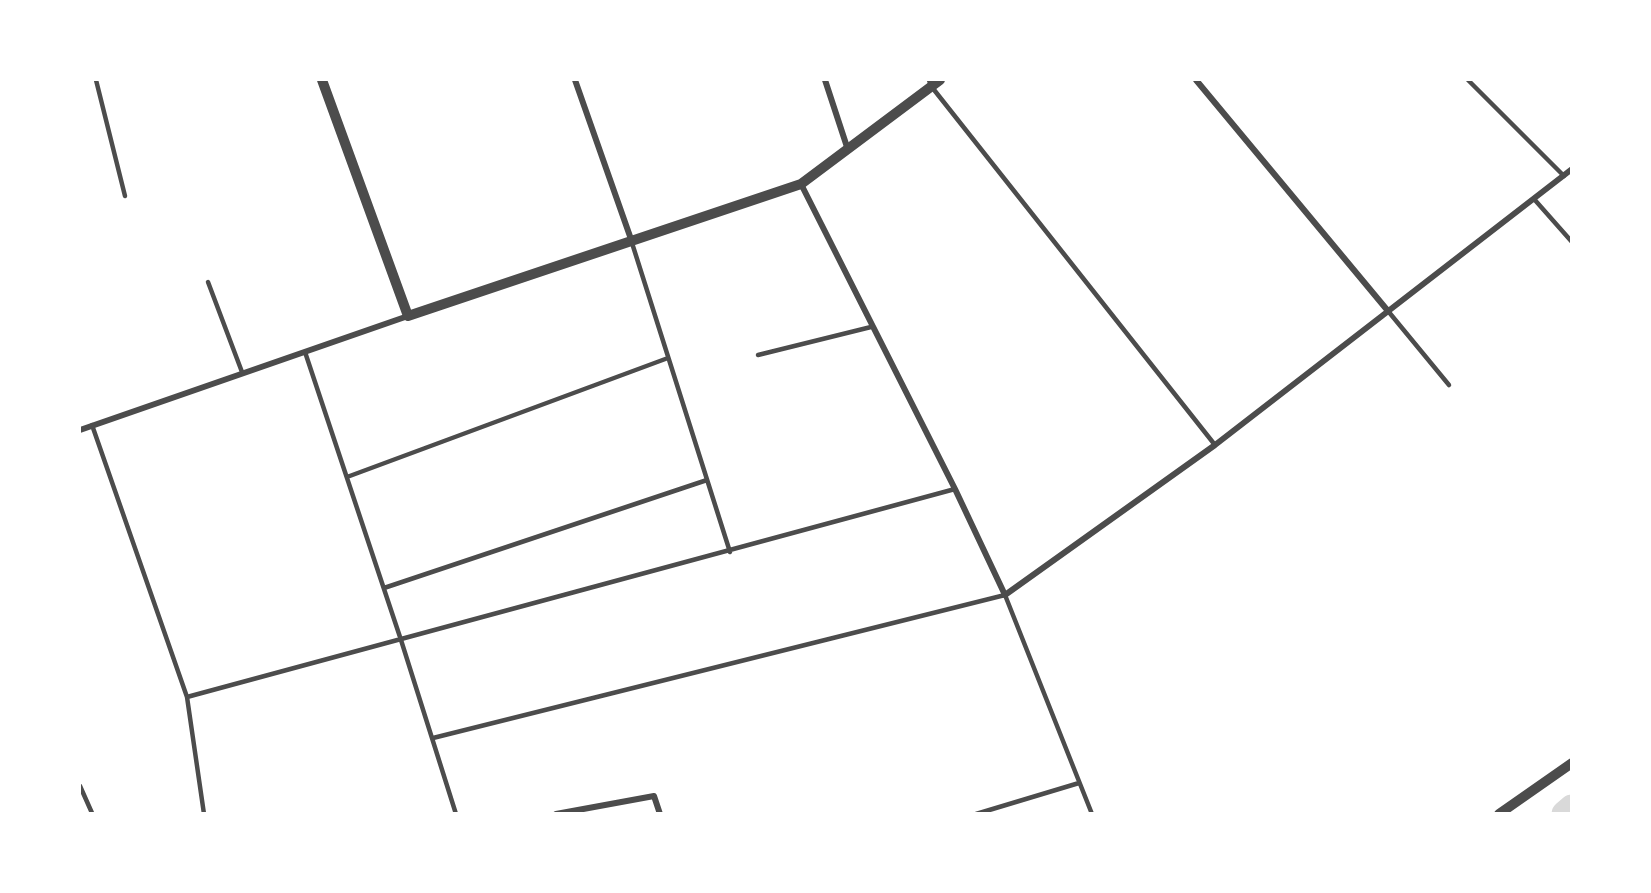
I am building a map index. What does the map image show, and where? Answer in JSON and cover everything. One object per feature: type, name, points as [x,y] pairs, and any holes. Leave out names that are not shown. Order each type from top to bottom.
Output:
[{"type":"street","points":[[322,80],[408,316]]},
{"type":"street","points":[[575,80],[632,243]]},
{"type":"street","points":[[825,80],[848,150]]},
{"type":"street","points":[[1196,80],[1388,311]]},
{"type":"street","points":[[80,430],[242,372],[632,243],[801,184],[848,150],[933,82]]},
{"type":"street","points":[[801,184],[871,327],[955,489],[1005,595],[1215,445],[1572,169]]},
{"type":"street","points":[[1499,813],[1572,763]]},
{"type":"street","points":[[556,813],[654,796],[660,813]]},
{"type":"lane","points":[[96,80],[125,196]]},
{"type":"lane","points":[[1468,80],[1564,176]]},
{"type":"lane","points":[[933,82],[1215,445]]},
{"type":"lane","points":[[1534,200],[1572,242]]},
{"type":"lane","points":[[632,243],[730,552]]},
{"type":"lane","points":[[208,282],[242,372]]},
{"type":"lane","points":[[1388,311],[1449,385]]},
{"type":"lane","points":[[758,355],[871,327]]},
{"type":"lane","points":[[305,352],[456,813]]},
{"type":"lane","points":[[347,477],[669,358]]},
{"type":"lane","points":[[92,425],[187,698],[204,813]]},
{"type":"lane","points":[[384,588],[707,480]]},
{"type":"lane","points":[[187,698],[955,489]]},
{"type":"lane","points":[[433,738],[1005,595],[1092,813]]},
{"type":"lane","points":[[976,813],[1079,783]]},
{"type":"lane","points":[[80,786],[92,813]]},
{"type":"waterway","points":[[1565,814],[1572,808]]}]
